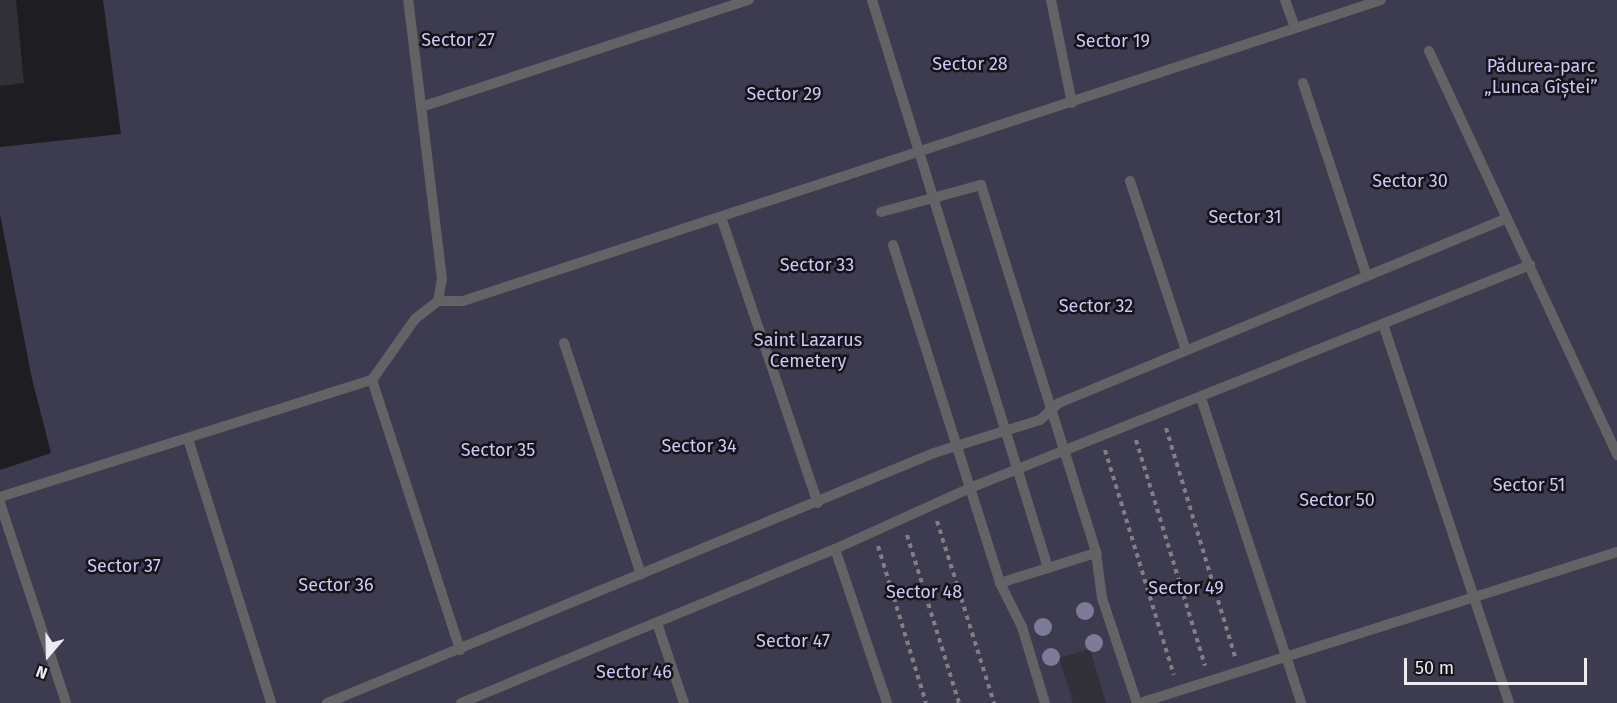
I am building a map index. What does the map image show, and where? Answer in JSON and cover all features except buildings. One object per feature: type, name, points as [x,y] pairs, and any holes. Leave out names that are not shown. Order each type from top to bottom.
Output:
[{"type":"lane","points":[[408,0],[442,279],[438,301]]},
{"type":"lane","points":[[421,107],[749,0]]},
{"type":"lane","points":[[872,0],[916,150],[1048,568]]},
{"type":"lane","points":[[1051,0],[1072,103]]},
{"type":"lane","points":[[1285,0],[1295,27]]},
{"type":"lane","points":[[0,497],[372,380],[415,319],[438,301],[463,301],[721,217],[916,150],[1072,103],[1381,0]]},
{"type":"lane","points":[[1429,51],[1617,455]]},
{"type":"lane","points":[[1303,83],[1366,274]]},
{"type":"lane","points":[[1130,181],[1186,350]]},
{"type":"lane","points":[[881,212],[914,201],[933,200],[981,185],[1096,553],[1102,598],[1138,703],[1617,552]]},
{"type":"lane","points":[[721,217],[818,503]]},
{"type":"lane","points":[[327,703],[957,446],[1040,420],[1059,403],[1366,274],[1506,219]]},
{"type":"lane","points":[[893,245],[1000,583],[1022,627],[1046,703]]},
{"type":"lane","points":[[461,703],[479,700],[903,520],[970,488],[1064,453],[1530,265]]},
{"type":"lane","points":[[1383,324],[1509,703]]},
{"type":"lane","points":[[564,343],[641,575]]},
{"type":"lane","points":[[372,380],[460,650]]},
{"type":"lane","points":[[1201,398],[1301,703]]},
{"type":"lane","points":[[188,439],[271,703]]},
{"type":"lane","points":[[0,503],[66,703]]},
{"type":"lane","points":[[835,549],[887,703]]},
{"type":"lane","points":[[1000,583],[1096,553]]},
{"type":"lane","points":[[657,623],[684,703]]},
{"type":"path","points":[[1161,413],[1239,671]]},
{"type":"path","points":[[1132,425],[1209,681]]},
{"type":"path","points":[[1101,438],[1178,691]]},
{"type":"path","points":[[932,507],[994,703]]},
{"type":"path","points":[[903,520],[959,703]]},
{"type":"path","points":[[874,532],[926,703]]},
{"type":"green space","name":"Saint Lazarus Cemetery","points":[[103,0],[1617,0],[1617,703],[0,703],[0,470],[51,453],[32,379],[0,214],[0,147],[121,134]]},
{"type":"park label","name":"Sector 27","points":[[458,40]]},
{"type":"park label","name":"Sector 19","points":[[1113,41]]},
{"type":"park label","name":"Sector 28","points":[[970,64]]},
{"type":"park label","name":"Pădurea-parc „Lunca Gîștei”","points":[[1541,77]]},
{"type":"park label","name":"Sector 29","points":[[784,94]]},
{"type":"park label","name":"Sector 30","points":[[1410,181]]},
{"type":"park label","name":"Sector 31","points":[[1245,217]]},
{"type":"park label","name":"Sector 33","points":[[817,265]]},
{"type":"park label","name":"Sector 32","points":[[1096,306]]},
{"type":"park label","name":"Sector 34","points":[[699,446]]},
{"type":"park label","name":"Sector 35","points":[[498,450]]},
{"type":"park label","name":"Sector 51","points":[[1529,485]]},
{"type":"park label","name":"Sector 50","points":[[1337,500]]},
{"type":"park label","name":"Sector 37","points":[[124,566]]},
{"type":"park label","name":"Sector 36","points":[[336,585]]},
{"type":"park label","name":"Sector 49","points":[[1186,588]]},
{"type":"park label","name":"Sector 48","points":[[924,592]]},
{"type":"park label","name":"Sector 47","points":[[793,641]]},
{"type":"park label","name":"Sector 46","points":[[634,672]]}]
